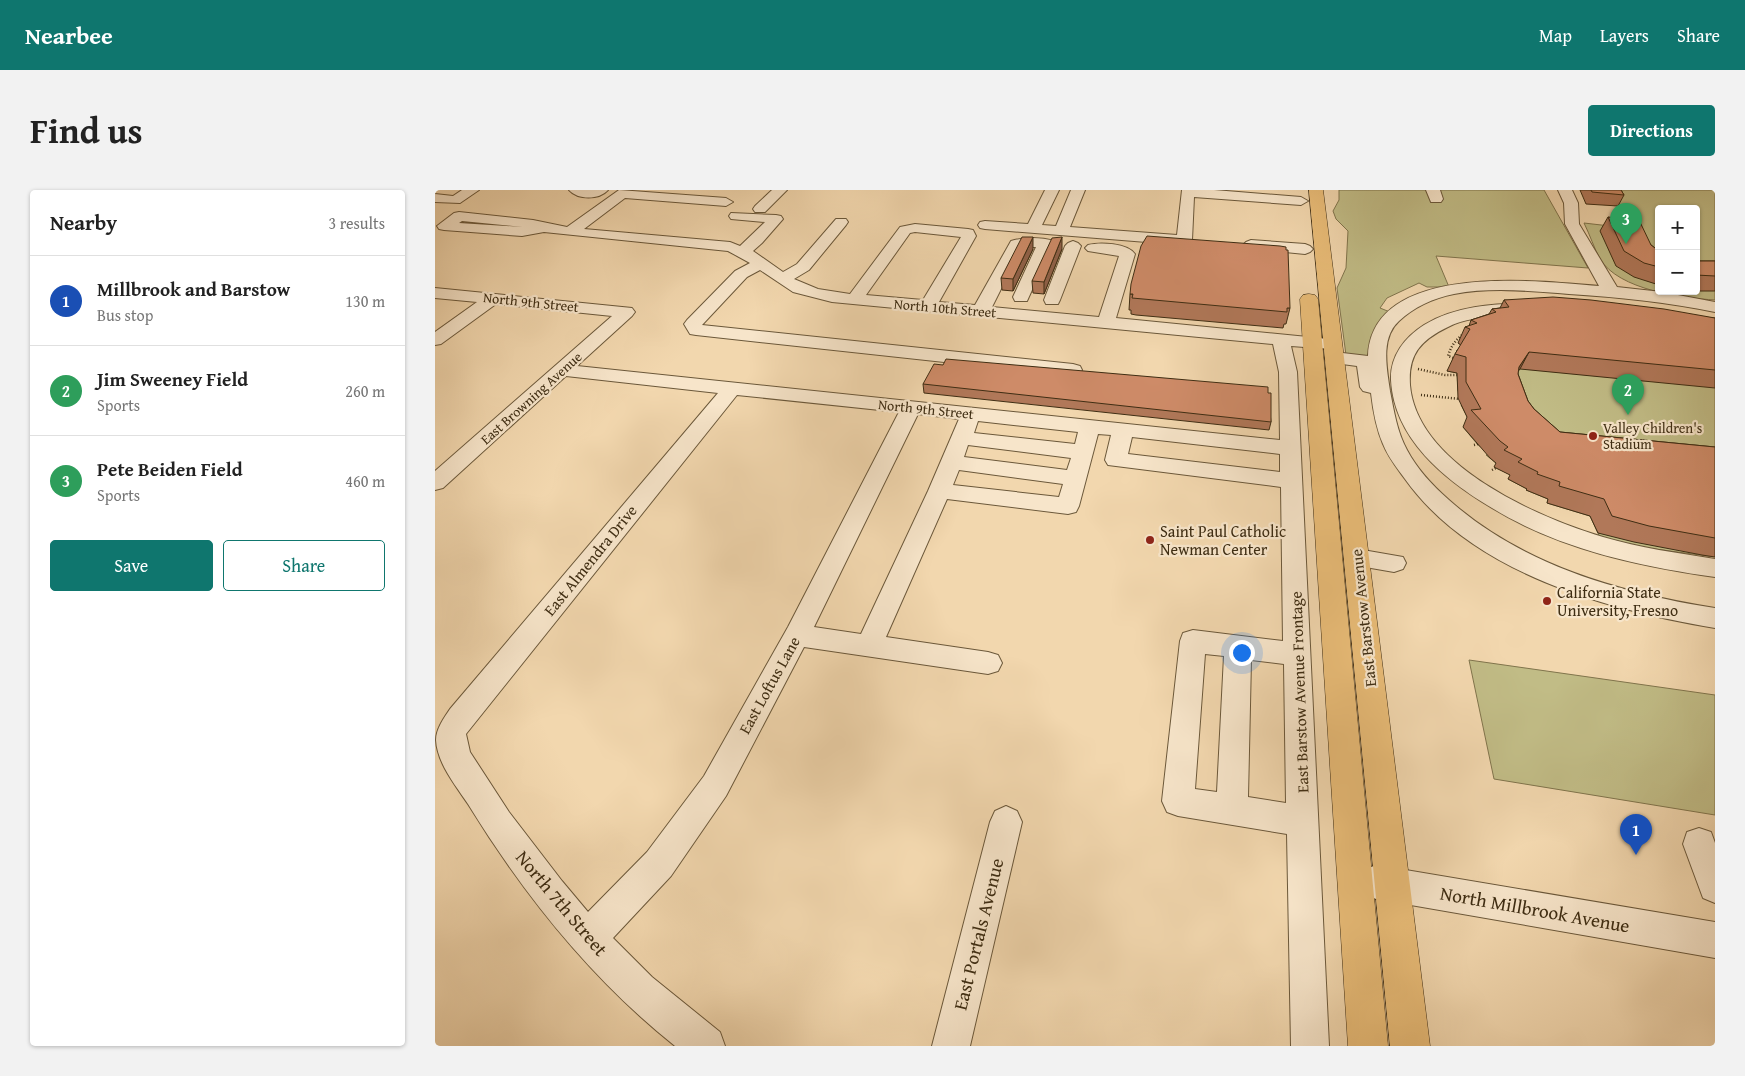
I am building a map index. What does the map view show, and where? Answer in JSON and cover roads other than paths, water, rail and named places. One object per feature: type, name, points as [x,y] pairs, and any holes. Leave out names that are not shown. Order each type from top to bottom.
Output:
[{"type":"main road","points":[[1304,194],[1303,225],[1306,255]]},
{"type":"main road","name":"East Barstow Avenue","points":[[1304,194],[1357,558],[1411,1046]]},
{"type":"main road","name":"East Barstow Avenue","points":[[1307,279],[1326,348],[1355,878],[1368,1046]]},
{"type":"street","points":[[435,198],[455,200],[471,190]]},
{"type":"street","points":[[576,190],[589,194],[601,190]]},
{"type":"street","points":[[760,209],[781,190]]},
{"type":"street","points":[[1033,228],[1051,190]]},
{"type":"street","points":[[1061,231],[1079,190]]},
{"type":"street","points":[[1258,190],[1304,194]]},
{"type":"street","points":[[1565,190],[1571,203],[1572,224],[1611,292]]},
{"type":"street","points":[[570,232],[625,192],[726,202]]},
{"type":"street","points":[[1184,240],[1187,192],[1304,194]]},
{"type":"street","points":[[459,216],[533,224],[545,228],[522,232],[444,226],[459,216]]},
{"type":"street","points":[[736,216],[776,219],[757,240],[743,251]]},
{"type":"street","points":[[784,279],[803,268],[841,222]]},
{"type":"street","points":[[985,225],[1203,241]]},
{"type":"street","name":"North 10th Street","points":[[545,228],[570,232],[710,244],[743,251],[793,285],[816,295],[1282,339],[1326,348],[1366,361],[1370,389],[1391,392]]},
{"type":"street","points":[[855,300],[905,230],[915,228],[968,233],[969,236],[928,306]]},
{"type":"street","points":[[981,311],[1016,244],[1026,242],[1116,250],[1127,254],[1104,305],[1106,323]]},
{"type":"street","points":[[1021,297],[1045,244]]},
{"type":"street","points":[[1240,244],[1306,255]]},
{"type":"street","points":[[1053,300],[1073,246]]},
{"type":"street","points":[[762,263],[741,274],[693,324],[696,330],[1089,372]]},
{"type":"street","points":[[1715,307],[1665,298],[1611,292],[1493,286],[1450,291],[1419,300],[1405,307],[1392,318],[1381,335],[1376,355],[1391,392],[1429,447],[1460,476],[1502,504],[1591,543],[1657,559],[1715,568]]},
{"type":"street","name":"North 9th Street","points":[[435,293],[626,312]]},
{"type":"street","points":[[990,294],[1071,302]]},
{"type":"street","points":[[435,340],[492,299]]},
{"type":"street","points":[[1543,308],[1491,310],[1451,319],[1431,328],[1417,338],[1404,356],[1391,392],[1387,428],[1399,456],[1433,499],[1475,533],[1529,564],[1571,583],[1617,599],[1679,613],[1715,618]]},
{"type":"street","name":"East Browning Avenue","points":[[435,483],[626,312]]},
{"type":"street","name":"East Barstow Avenue Frontage","points":[[1282,339],[1288,372],[1281,390],[1291,448],[1310,1046]]},
{"type":"street","name":"North 9th Street","points":[[562,370],[1291,448]]},
{"type":"street","name":"East Almendra Drive","points":[[451,734],[466,711],[732,388]]},
{"type":"street","name":"East Loftus Lane","points":[[589,937],[659,864],[715,786],[797,635],[911,408]]},
{"type":"street","points":[[869,646],[939,491],[971,414]]},
{"type":"street","points":[[939,491],[1067,506],[1090,426]]},
{"type":"street","points":[[1123,430],[1116,460],[1292,481]]},
{"type":"street","points":[[961,438],[1083,452]]},
{"type":"street","points":[[951,462],[1075,478]]},
{"type":"street","points":[[1357,558],[1394,563]]},
{"type":"street","points":[[797,635],[988,664]]},
{"type":"street","points":[[1297,654],[1193,641],[1178,802],[1303,821]]},
{"type":"street","points":[[1232,810],[1238,647]]},
{"type":"street","name":"North 7th Street","points":[[451,734],[453,752],[501,830],[542,884],[637,988],[706,1046]]},
{"type":"street","name":"East Portals Avenue","points":[[951,1046],[1006,822]]},
{"type":"street","points":[[1699,844],[1715,886]]},
{"type":"street","name":"North Millbrook Avenue","points":[[1355,878],[1715,940]]},
{"type":"place","name":"Pete Beiden Field","points":[[1626,244]]},
{"type":"place","name":"Jim Sweeney Field","points":[[1628,415]]},
{"type":"place","name":"Valley Children's Stadium","points":[[1593,436]]},
{"type":"place","name":"Saint Paul Catholic Newman Center","points":[[1150,540]]},
{"type":"place","name":"California State University, Fresno","points":[[1547,601]]},
{"type":"place","name":"Millbrook and Barstow","points":[[1636,855]]}]
